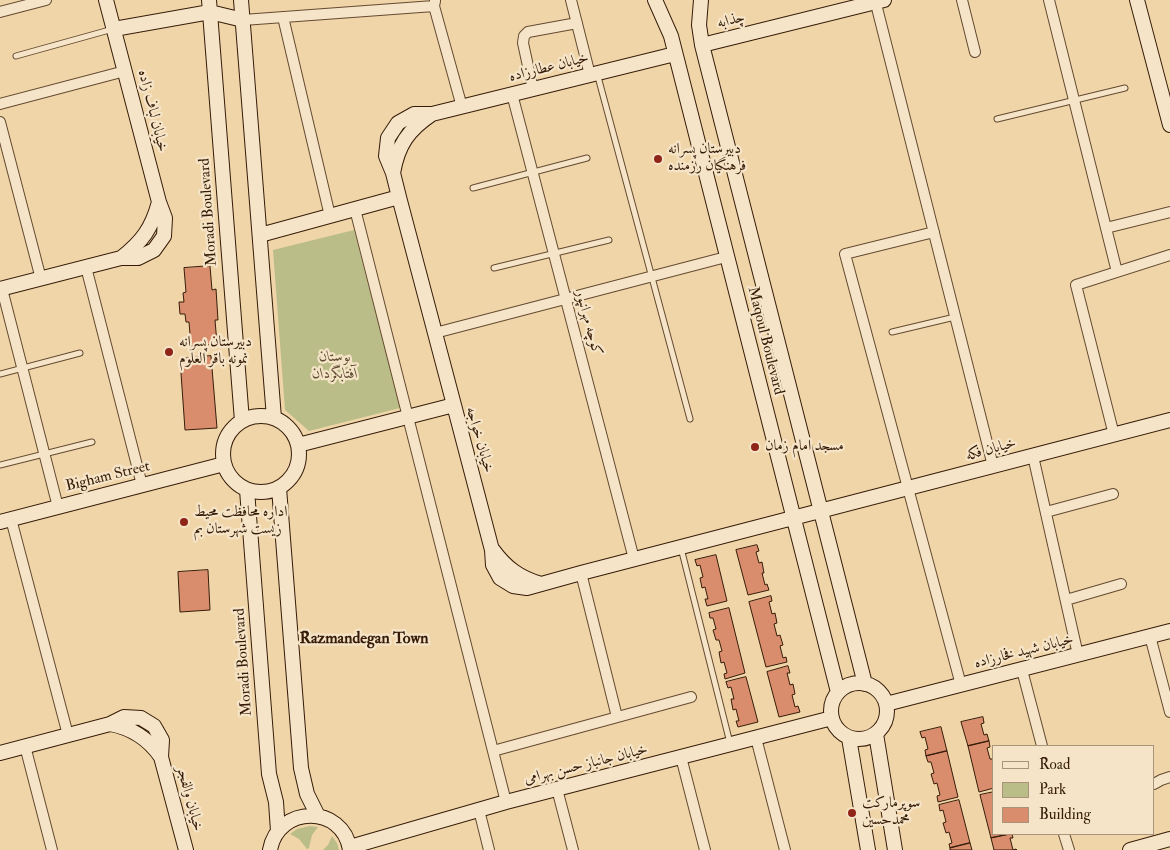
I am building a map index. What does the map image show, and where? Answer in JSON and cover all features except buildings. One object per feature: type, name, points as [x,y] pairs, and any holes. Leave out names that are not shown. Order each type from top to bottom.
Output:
[{"type":"street","points":[[0,12],[46,0]]},
{"type":"street","name":"خیابان لباف زاده","points":[[1,289],[121,258],[138,258],[154,250],[164,236],[166,218],[159,202],[106,0]]},
{"type":"street","points":[[241,0],[274,418]]},
{"type":"street","points":[[571,0],[576,23],[593,74]]},
{"type":"street","points":[[962,0],[975,52]]},
{"type":"street","points":[[1049,0],[1117,272]]},
{"type":"street","points":[[1137,0],[1170,125]]},
{"type":"street","name":"Maqoul Boulevard","points":[[700,1],[699,24],[702,45],[864,684]]},
{"type":"street","points":[[878,1],[993,466]]},
{"type":"street","name":"چذابه","points":[[702,45],[878,1]]},
{"type":"street","points":[[114,28],[209,6],[243,20],[435,3],[462,107]]},
{"type":"street","name":"Maqoul Boulevard","points":[[660,3],[671,36],[838,692]]},
{"type":"street","name":"Moradi Boulevard","points":[[209,6],[242,421]]},
{"type":"street","points":[[283,17],[330,216]]},
{"type":"street","points":[[533,89],[523,43],[524,36],[528,32],[576,23]]},
{"type":"street","name":"خیابان عطارزاده","points":[[454,405],[393,173],[386,156],[388,138],[398,123],[414,114],[432,114],[675,54]]},
{"type":"street","points":[[0,104],[125,71]]},
{"type":"street","name":"کوچه مهرانپور","points":[[512,94],[634,559]]},
{"type":"street","points":[[0,122],[41,279]]},
{"type":"street","points":[[260,235],[399,197]]},
{"type":"street","points":[[355,209],[506,802]]},
{"type":"street","points":[[1106,228],[1170,212]]},
{"type":"street","points":[[934,232],[845,254],[961,685]]},
{"type":"street","points":[[1114,435],[1076,285],[1170,255]]},
{"type":"street","points":[[435,333],[726,257]]},
{"type":"street","points":[[86,267],[142,485]]},
{"type":"street","points":[[1,289],[58,507]]},
{"type":"street","name":"خیابان خواجه","points":[[298,445],[454,405],[492,550],[493,565],[500,578],[513,586],[527,588],[820,511]]},
{"type":"street","points":[[252,417],[274,418],[289,428],[295,436],[298,445],[298,465],[294,474],[279,488],[269,492],[258,493],[247,490],[239,486],[227,473],[224,464],[224,444],[234,427],[242,421],[252,417]]},
{"type":"street","name":"خیابان فکه","points":[[820,511],[1170,420]]},
{"type":"street","points":[[1033,456],[1078,655]]},
{"type":"street","name":"Bigham Street","points":[[5,520],[224,464]]},
{"type":"street","points":[[279,488],[301,768],[307,794],[318,816]]},
{"type":"street","name":"Moradi Boulevard","points":[[247,490],[269,774],[276,802],[278,831]]},
{"type":"street","points":[[1046,512],[1113,494]]},
{"type":"street","points":[[5,520],[39,627],[68,735]]},
{"type":"street","points":[[581,573],[617,717]]},
{"type":"street","points":[[1066,600],[1122,584]]},
{"type":"street","name":"خیابان شهید فخارزاده","points":[[886,704],[1170,631]]},
{"type":"street","points":[[1150,636],[1168,698],[1170,712]]},
{"type":"street","points":[[1022,670],[1042,745]]},
{"type":"street","points":[[850,684],[864,684],[874,688],[882,695],[886,704],[887,713],[885,721],[882,728],[876,734],[863,739],[849,738],[835,727],[831,709],[833,700],[838,692],[850,684]]},
{"type":"street","points":[[493,751],[691,697]]},
{"type":"street","name":"خیابان والفجر","points":[[0,753],[110,724],[124,717],[140,718],[154,726],[162,740],[161,756],[186,850]]},
{"type":"street","name":"خیابان جانباز حسن بهرامی","points":[[350,848],[506,802],[832,718]]},
{"type":"street","points":[[876,734],[895,850]]},
{"type":"street","points":[[756,738],[785,850]]},
{"type":"street","points":[[849,738],[868,850]]},
{"type":"street","points":[[25,746],[52,850]]},
{"type":"street","points":[[681,757],[705,850]]},
{"type":"street","points":[[1155,783],[1170,777]]},
{"type":"street","points":[[557,790],[572,850]]},
{"type":"street","points":[[479,810],[490,850]]},
{"type":"street","points":[[270,850],[273,839],[278,831],[284,825],[300,816],[318,816],[335,824],[342,830],[350,848]]},
{"type":"street","points":[[1064,835],[1069,850]]},
{"type":"street","points":[[1130,850],[1170,839]]},
{"type":"lane","points":[[16,56],[114,28]]},
{"type":"lane","points":[[593,74],[652,276],[690,419]]},
{"type":"lane","points":[[997,119],[1125,88]]},
{"type":"lane","points":[[473,188],[587,158]]},
{"type":"lane","points":[[494,268],[609,240]]},
{"type":"lane","points":[[892,332],[955,316]]},
{"type":"lane","points":[[0,374],[80,353]]},
{"type":"lane","points":[[0,465],[92,442]]},
{"type":"lane","points":[[680,547],[730,745]]},
{"type":"green space","name":"بوستان آفتابگردان","points":[[354,230],[400,408],[309,431],[285,410],[273,250]]},
{"type":"green space","points":[[310,826],[318,827],[312,835],[309,848],[307,849],[299,839],[290,834],[297,829]]},
{"type":"green space","points":[[332,836],[339,850],[323,850],[328,845]]},
{"type":"place","name":"دبیرستان پسرانه فرهنگیان رزمنده","points":[[658,159]]},
{"type":"place","name":"دبیرستان پسرانه نمونه باقر العلوم","points":[[169,352]]},
{"type":"place","name":"مسجد امام زمان","points":[[755,447]]},
{"type":"place","name":"اداره محافظت محیط زیست شهرستان بم","points":[[184,522]]},
{"type":"place","name":"سوپرمارکت محمدحسین","points":[[852,813]]},
{"type":"district","name":"Razmandegan Town","points":[[364,640]]}]
